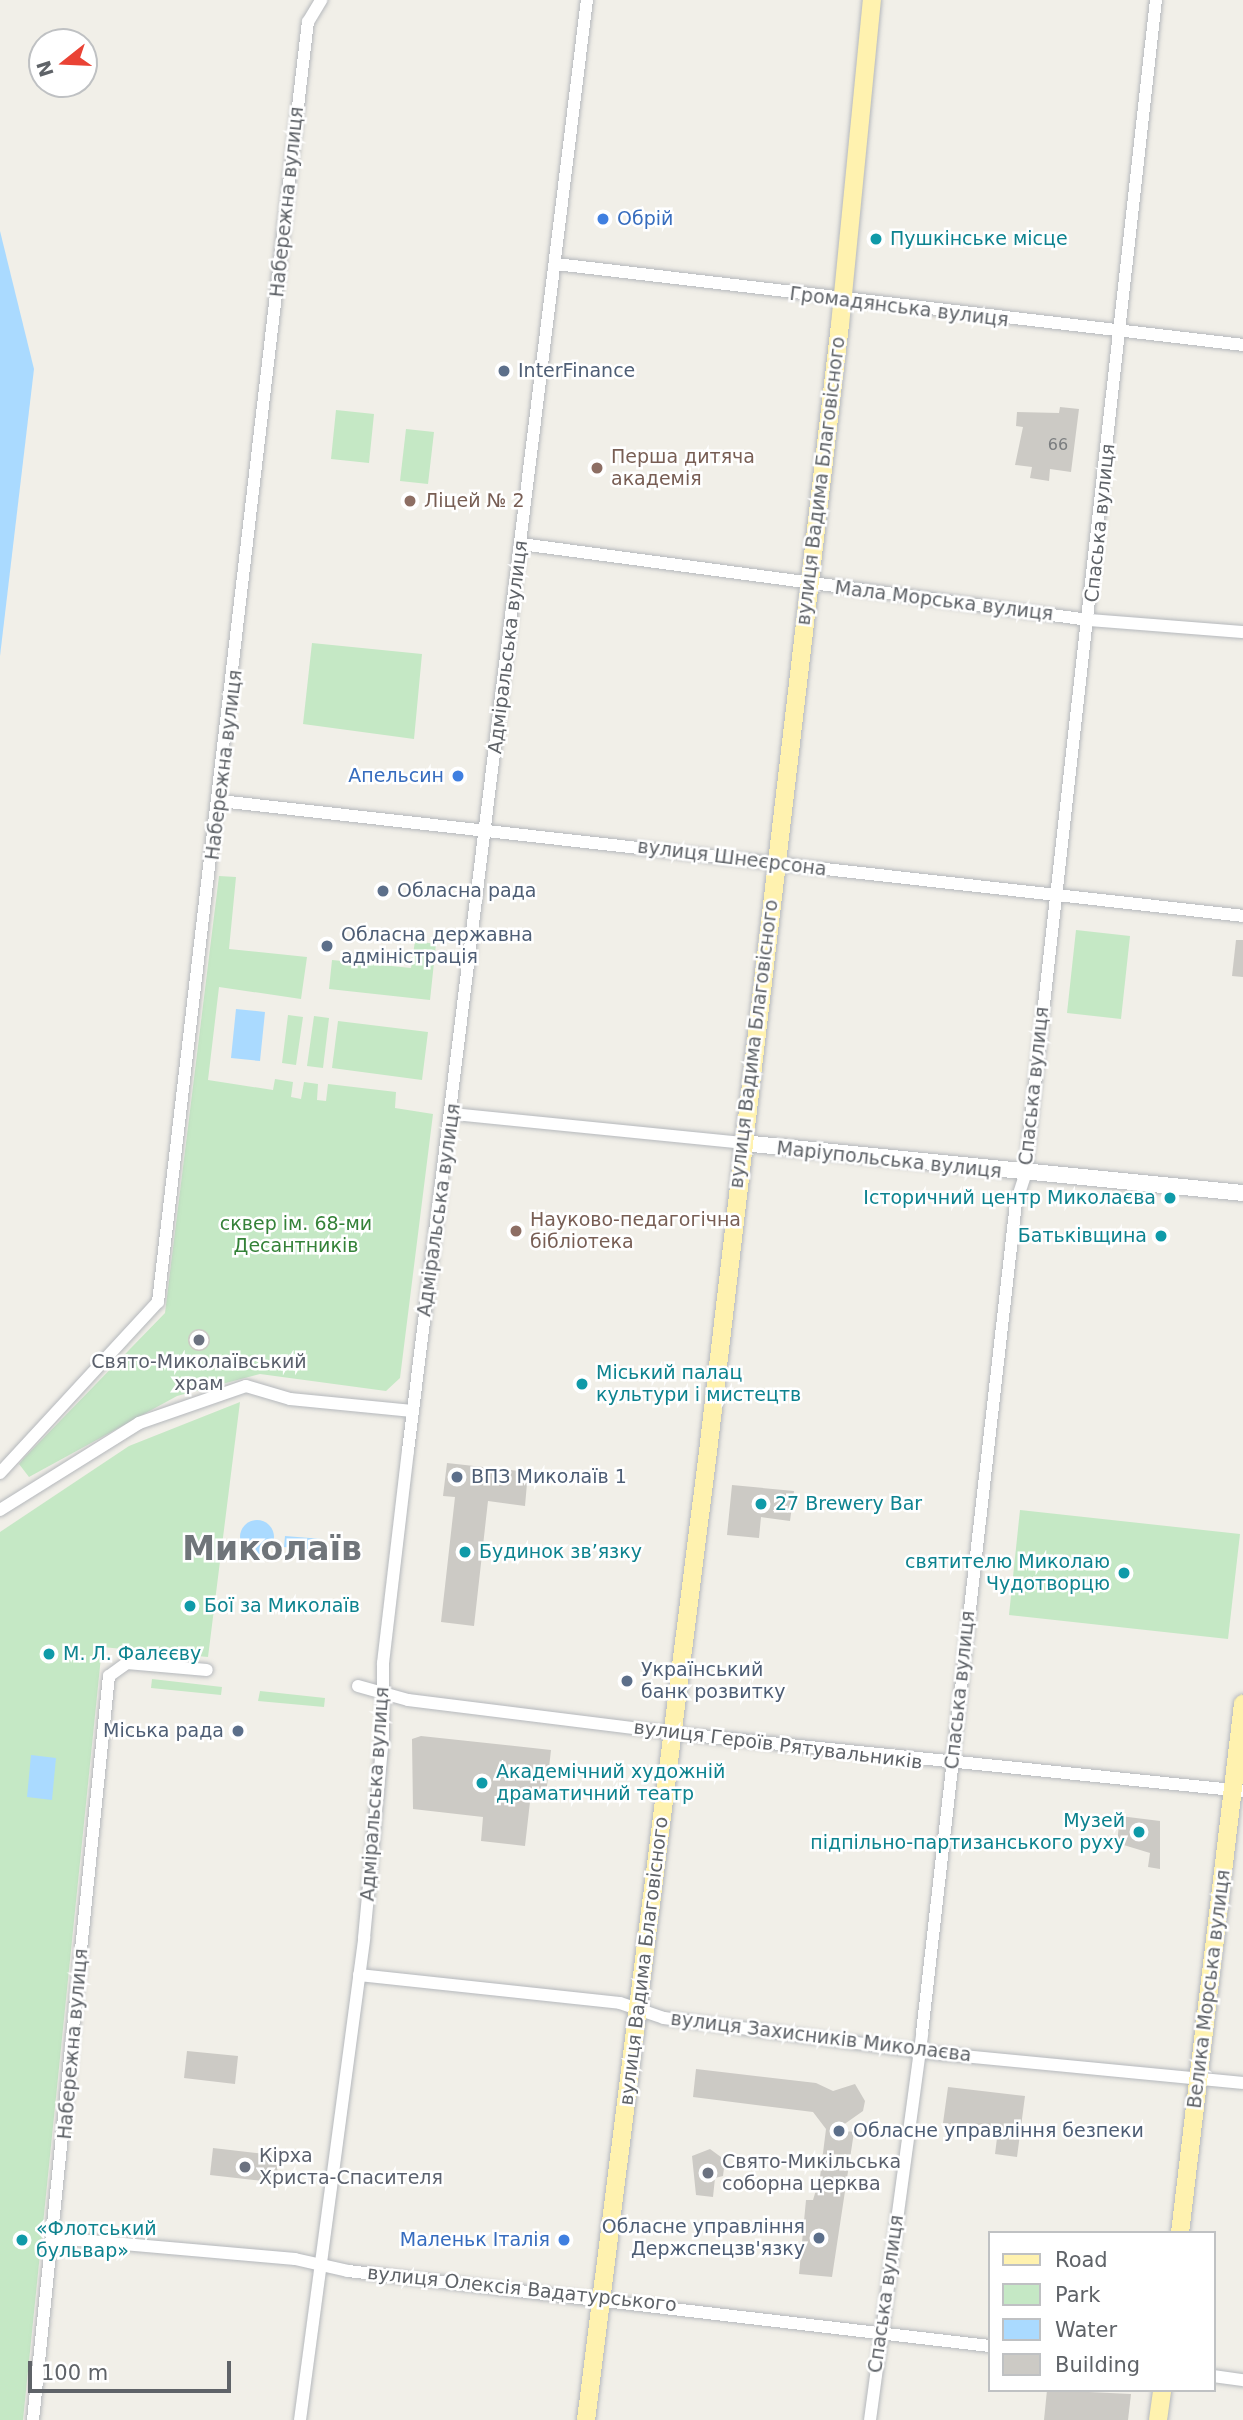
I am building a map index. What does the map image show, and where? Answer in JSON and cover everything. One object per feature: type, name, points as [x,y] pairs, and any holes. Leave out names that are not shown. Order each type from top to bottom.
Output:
[{"type":"main road","name":"вулиця Вадима Благовісного","points":[[586,2420],[639,2008],[807,583],[843,300],[872,0]]},
{"type":"main road","name":"Велика Морська вулиця","points":[[1181,2231],[1238,1791],[1243,1704]]},
{"type":"main road","points":[[1158,2420],[1162,2392]]},
{"type":"street","name":"Набережна вулиця","points":[[0,1473],[158,1302],[220,801],[308,22],[321,0]]},
{"type":"street","name":"Адміральська вулиця","points":[[300,2420],[359,1975],[383,1693],[412,1412],[453,1114],[485,830],[587,0]]},
{"type":"street","name":"Спаська вулиця","points":[[870,2420],[919,2051],[1016,1203],[1025,1175],[1121,334],[1156,0]]},
{"type":"street","name":"Громадянська вулиця","points":[[556,264],[1121,334],[1243,345]]},
{"type":"street","name":"Мала Морська вулиця","points":[[521,544],[1089,620],[1243,632]]},
{"type":"street","name":"вулиця Шнеєрсона","points":[[220,801],[1243,916]]},
{"type":"street","name":"Маріупольська вулиця","points":[[453,1114],[1025,1175],[1243,1193]]},
{"type":"street","points":[[0,1510],[139,1423],[212,1395],[261,1387],[290,1399],[412,1412]]},
{"type":"street","name":"Набережна вулиця","points":[[33,2420],[55,2238],[112,1669],[127,1663],[206,1670]]},
{"type":"street","name":"вулиця Героїв Рятувальників","points":[[358,1686],[383,1693],[672,1733],[951,1765],[1238,1791]]},
{"type":"street","name":"вулиця Захисників Миколаєва","points":[[359,1975],[639,2008],[664,2018],[919,2051],[1243,2083]]},
{"type":"street","name":"вулиця Олексія Вадатурського","points":[[55,2238],[320,2263],[988,2346]]},
{"type":"street","points":[[1215,2376],[1243,2380]]},
{"type":"green space","points":[[336,410],[374,414],[369,463],[331,459]]},
{"type":"green space","points":[[406,429],[434,432],[428,484],[400,481]]},
{"type":"green space","points":[[312,643],[422,654],[414,739],[303,724]]},
{"type":"green space","name":"сквер ім. 68-ми Десантників","points":[[219,876],[236,877],[229,949],[307,957],[301,999],[219,987],[208,1080],[273,1090],[275,1079],[293,1082],[291,1097],[301,1099],[304,1082],[318,1084],[317,1100],[326,1101],[328,1084],[396,1092],[395,1108],[433,1114],[400,1378],[386,1391],[260,1374],[177,1396],[29,1477],[19,1464],[165,1313]]},
{"type":"green space","points":[[1076,930],[1130,936],[1121,1019],[1067,1013]]},
{"type":"green space","points":[[415,941],[436,944],[430,1000],[329,989],[332,960],[411,968]]},
{"type":"green space","points":[[288,1015],[303,1017],[296,1065],[282,1063]]},
{"type":"green space","points":[[314,1016],[329,1018],[323,1068],[307,1066]]},
{"type":"green space","points":[[338,1021],[428,1032],[422,1080],[332,1068]]},
{"type":"green space","points":[[240,1402],[208,1657],[102,1647],[23,2420],[0,2420],[0,1532],[129,1446]]},
{"type":"green space","points":[[1020,1510],[1240,1534],[1228,1639],[1009,1615]]},
{"type":"green space","points":[[152,1679],[222,1687],[221,1695],[151,1688]]},
{"type":"green space","points":[[260,1691],[325,1698],[324,1707],[258,1701]]},
{"type":"water","points":[[0,231],[34,369],[0,656]]},
{"type":"water","points":[[236,1009],[265,1012],[260,1061],[231,1058]]},
{"type":"water","points":[[257,1520],[269,1525],[274,1537],[269,1549],[257,1554],[245,1549],[240,1537],[245,1525]]},
{"type":"water","points":[[285,1536],[322,1539],[320,1551],[284,1547]]},
{"type":"water","points":[[31,1755],[56,1758],[52,1800],[27,1797]]},
{"type":"building","points":[[1060,407],[1079,409],[1071,472],[1050,469],[1049,481],[1030,478],[1032,467],[1015,465],[1023,427],[1016,426],[1017,412],[1059,413]]},
{"type":"building","points":[[1236,940],[1243,940],[1243,977],[1232,976]]},
{"type":"building","name":"Свято-Миколаївський храм","points":[[199,1329],[207,1332],[210,1340],[207,1348],[199,1351],[191,1348],[188,1340],[191,1332]]},
{"type":"building","name":"Будинок зв’язку","points":[[447,1463],[528,1472],[525,1506],[488,1501],[474,1626],[441,1622],[455,1497],[443,1496]]},
{"type":"building","name":"27 Brewery Bar","points":[[732,1485],[794,1491],[790,1521],[761,1517],[759,1538],[727,1535]]},
{"type":"building","name":"Академічний художній драматичний театр","points":[[421,1736],[551,1750],[546,1795],[531,1793],[525,1846],[481,1841],[483,1817],[413,1809],[412,1739]]},
{"type":"building","name":"Музей підпільно-партизанського руху","points":[[1120,1816],[1160,1821],[1160,1869],[1148,1867],[1150,1853],[1117,1843]]},
{"type":"building","points":[[187,2051],[238,2056],[235,2084],[184,2078]]},
{"type":"building","name":"Обласне управління безпеки","points":[[696,2069],[816,2083],[833,2091],[855,2084],[865,2101],[863,2111],[836,2130],[854,2132],[832,2277],[799,2274],[806,2200],[813,2200],[820,2177],[826,2129],[813,2112],[693,2097]]},
{"type":"building","points":[[948,2087],[1025,2096],[1017,2157],[995,2154],[998,2130],[943,2123]]},
{"type":"building","name":"Кірха Христа-Спасителя","points":[[213,2148],[274,2155],[279,2176],[272,2182],[210,2175]]},
{"type":"building","name":"Свято-Микільська соборна церква","points":[[710,2149],[725,2160],[723,2176],[715,2178],[713,2197],[696,2195],[692,2156]]},
{"type":"building","points":[[1047,2392],[1131,2394],[1128,2420],[1044,2420]]},
{"type":"place","name":"Обрій","points":[[603,219]]},
{"type":"place","name":"Пушкінське місце","points":[[876,239]]},
{"type":"place","name":"InterFinance","points":[[504,371]]},
{"type":"place","name":"Перша дитяча академія","points":[[597,468]]},
{"type":"place","name":"Ліцей № 2","points":[[410,501]]},
{"type":"place","name":"Апельсин","points":[[458,776]]},
{"type":"place","name":"Обласна рада","points":[[383,891]]},
{"type":"place","name":"Обласна державна адміністрація","points":[[327,946]]},
{"type":"place","name":"Історичний центр Миколаєва","points":[[1170,1198]]},
{"type":"place","name":"Науково-педагогічна бібліотека","points":[[516,1231]]},
{"type":"place","name":"Батьківщина","points":[[1161,1236]]},
{"type":"place","name":"Свято-Миколаївський храм","points":[[199,1340]]},
{"type":"place","name":"Міський палац культури і мистецтв","points":[[582,1384]]},
{"type":"place","name":"ВПЗ Миколаїв 1","points":[[457,1477]]},
{"type":"place","name":"27 Brewery Bar","points":[[761,1504]]},
{"type":"place","name":"Будинок зв’язку","points":[[465,1552]]},
{"type":"place","name":"святителю Миколаю Чудотворцю","points":[[1124,1573]]},
{"type":"place","name":"Бої за Миколаїв","points":[[190,1606]]},
{"type":"place","name":"М. Л. Фалєєву","points":[[49,1654]]},
{"type":"place","name":"Український банк розвитку","points":[[627,1681]]},
{"type":"place","name":"Міська рада","points":[[238,1731]]},
{"type":"place","name":"Академічний художній драматичний театр","points":[[482,1783]]},
{"type":"place","name":"Музей підпільно-партизанського руху","points":[[1139,1832]]},
{"type":"place","name":"Обласне управління безпеки","points":[[839,2131]]},
{"type":"place","name":"Кірха Христа-Спасителя","points":[[245,2167]]},
{"type":"place","name":"Свято-Микільська соборна церква","points":[[708,2173]]},
{"type":"place","name":"Обласне управління Держспецзв'язку","points":[[819,2238]]},
{"type":"place","name":"«Флотський бульвар»","points":[[22,2240]]},
{"type":"place","name":"Маленьк Італія","points":[[564,2240]]},
{"type":"district","name":"Миколаїв","points":[[272,1549]]}]
